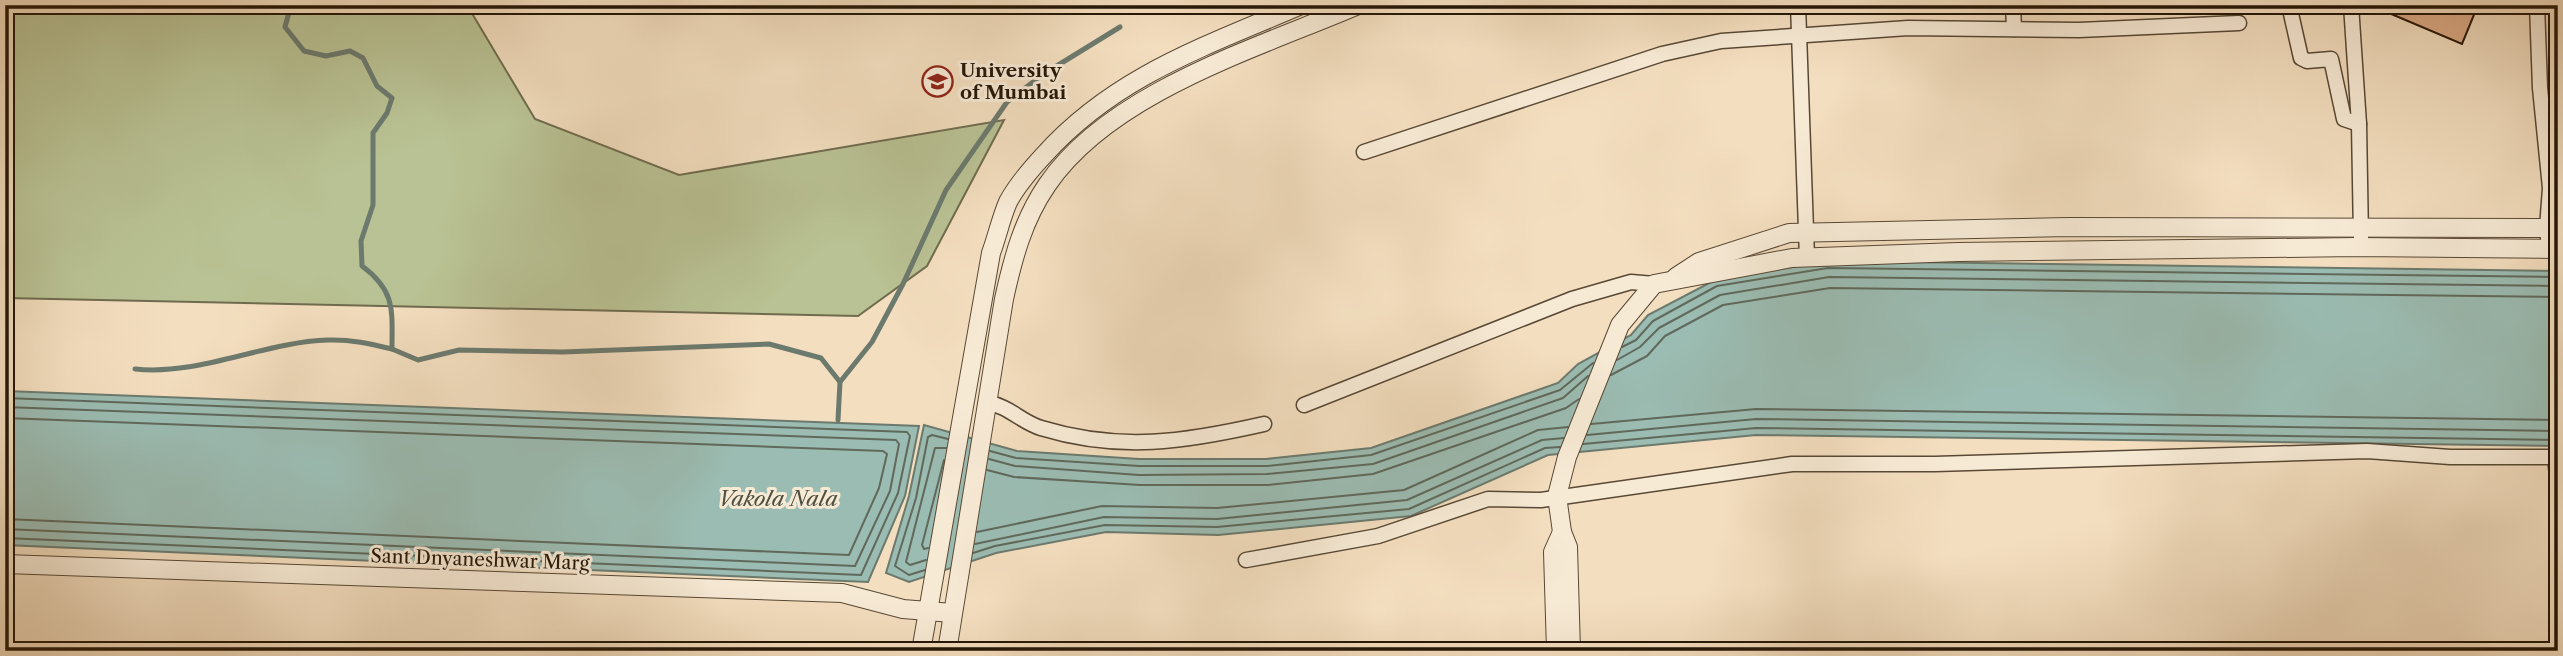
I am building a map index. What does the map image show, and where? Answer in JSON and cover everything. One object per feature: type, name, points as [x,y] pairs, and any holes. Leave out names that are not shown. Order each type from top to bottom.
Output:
[{"type":"street","points":[[921,651],[931,582],[991,253],[1009,202],[1030,170],[1090,109],[1123,86],[1195,50],[1301,5]]},
{"type":"street","points":[[947,651],[1014,252],[1048,184],[1073,155],[1134,105],[1204,71],[1358,5]]},
{"type":"street","points":[[1797,5],[1807,258]]},
{"type":"street","points":[[2013,5],[2014,29]]},
{"type":"street","points":[[2289,5],[2301,58],[2307,61],[2354,57]]},
{"type":"street","points":[[2351,5],[2359,124],[2361,247]]},
{"type":"street","points":[[1304,405],[1572,299],[1631,282],[1654,284],[1764,263],[1807,258],[1918,254],[2138,250],[2361,247],[2554,249],[2540,88],[2538,5]]},
{"type":"street","points":[[1364,152],[1662,54],[1721,41],[1908,28],[2079,30],[2239,23]]},
{"type":"street","points":[[1195,50],[1204,71]]},
{"type":"street","points":[[2331,60],[2344,119],[2359,124]]},
{"type":"street","points":[[1673,279],[1699,262],[1789,233],[2138,227],[2552,228]]},
{"type":"street","points":[[2138,227],[2138,250]]},
{"type":"street","points":[[2205,227],[2206,250]]},
{"type":"street","points":[[2448,248],[2449,227]]},
{"type":"street","points":[[1917,231],[1918,254]]},
{"type":"street","points":[[1762,242],[1764,263]]},
{"type":"street","points":[[1571,651],[1568,547],[1562,532],[1557,496],[1567,457],[1620,325],[1654,284]]},
{"type":"street","points":[[988,405],[1004,405],[1040,427],[1126,444],[1199,438],[1264,424]]},
{"type":"street","points":[[1246,559],[1378,536],[1488,499],[1534,500],[1793,464],[1949,464],[2367,451],[2450,457],[2556,457],[2558,485]]},
{"type":"street","points":[[1556,651],[1553,552],[1562,532]]},
{"type":"street","name":"Sant Dnyaneshwar Marg","points":[[5,564],[842,593],[927,611],[952,613]]},
{"type":"green space","points":[[5,5],[467,5],[535,119],[679,175],[1004,120],[927,266],[858,316],[5,298]]},
{"type":"water","points":[[1828,261],[2558,271],[2558,446],[1756,435],[1548,455],[1411,516],[1218,535],[1106,532],[996,553],[909,582],[886,573],[909,496],[924,425],[1017,451],[1139,459],[1266,459],[1371,448],[1558,383],[1578,364],[1631,335],[1648,315],[1715,280]]},
{"type":"water","name":"Vakola Nala","points":[[5,391],[919,426],[905,496],[868,582],[5,545]]},
{"type":"building","points":[[2370,5],[2478,5],[2462,44]]},
{"type":"waterway","points":[[291,5],[285,27],[304,51],[326,56],[350,51],[363,58],[377,86],[392,98],[387,113],[373,133],[373,205],[361,241],[362,266],[381,284],[390,303],[392,349],[418,360],[459,350],[563,352],[769,344],[821,358],[840,382],[838,420]]},
{"type":"waterway","points":[[840,382],[872,342],[903,284],[946,190],[1007,102],[1042,75],[1120,27]]},
{"type":"waterway","points":[[135,369],[183,368],[280,346],[328,340],[352,341],[392,349]]},
{"type":"place","name":"University of Mumbai","points":[[937,81]]}]
